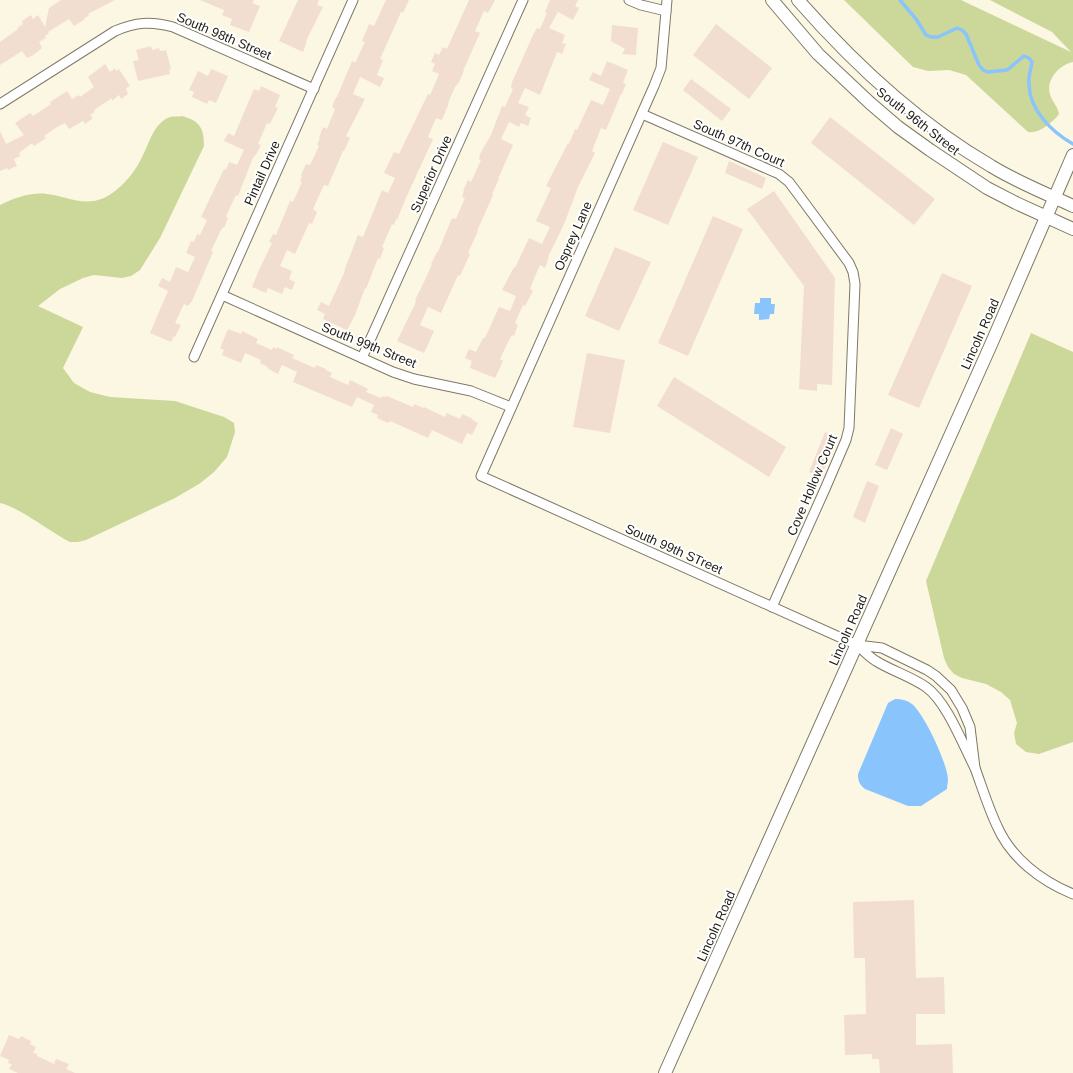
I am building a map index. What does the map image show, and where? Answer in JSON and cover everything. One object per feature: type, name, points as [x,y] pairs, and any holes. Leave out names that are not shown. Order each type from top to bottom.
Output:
[{"type":"street","name":"Pintail Drive","points":[[194,357],[353,0]]},
{"type":"street","name":"Superior Drive","points":[[362,358],[523,0]]},
{"type":"street","points":[[629,0],[641,5],[666,11]]},
{"type":"street","name":"Osprey Lane","points":[[481,476],[661,68],[667,0]]},
{"type":"street","name":"South 96th Street","points":[[772,0],[818,54],[898,127],[982,184],[1073,229]]},
{"type":"street","name":"South 96th Street","points":[[798,0],[874,80],[926,123],[991,166],[1016,180],[1073,206]]},
{"type":"street","name":"South 98th Street","points":[[0,104],[115,31],[126,26],[150,22],[173,27],[314,88]]},
{"type":"street","name":"South 97th Court","points":[[642,114],[779,174],[789,182],[849,263],[853,272]]},
{"type":"street","name":"Lincoln Road","points":[[665,1073],[990,348],[1073,155]]},
{"type":"street","name":"Cove Hollow Court","points":[[772,607],[825,489],[849,428],[855,284],[853,272]]},
{"type":"street","name":"South 99th Street","points":[[222,295],[400,374],[471,391],[511,407]]},
{"type":"street","name":"South 99th STreet","points":[[481,476],[857,645]]},
{"type":"street","points":[[857,645],[876,661],[911,678],[927,688],[940,702],[950,718],[975,768],[997,827],[1015,853],[1038,875],[1051,884],[1073,894]]},
{"type":"street","points":[[857,645],[882,648],[927,670],[951,690],[962,708],[970,727],[975,768]]},
{"type":"green space","points":[[844,0],[961,0],[1071,52],[1052,32],[990,0],[1073,0],[1073,62],[1058,70],[1049,86],[1051,97],[1059,114],[1049,124],[1041,129],[1028,132],[966,75],[949,70],[928,71],[913,67]]},
{"type":"green space","points":[[182,116],[193,120],[200,126],[203,134],[204,146],[160,238],[140,270],[131,276],[122,278],[94,275],[83,278],[60,289],[38,306],[83,327],[63,368],[74,383],[90,392],[110,397],[175,401],[224,417],[234,423],[235,432],[227,457],[214,472],[199,484],[175,498],[86,540],[70,542],[25,514],[0,503],[0,205],[17,198],[35,194],[54,195],[82,201],[104,198],[120,187],[130,176],[138,165],[155,129],[159,124],[170,117]]},
{"type":"green space","points":[[1031,333],[1073,352],[1073,742],[1039,754],[1026,752],[1016,744],[1014,733],[1017,723],[1010,700],[1001,692],[986,684],[962,678],[954,674],[948,667],[944,658],[926,581]]},
{"type":"water","points":[[760,298],[771,298],[771,304],[775,304],[774,314],[770,314],[769,319],[759,320],[759,314],[754,314],[755,303],[760,303]]},
{"type":"water","points":[[895,699],[912,704],[923,718],[940,751],[947,772],[947,789],[921,806],[908,806],[865,789],[859,781],[858,774],[888,703]]},
{"type":"building","points":[[61,0],[115,0],[88,14],[89,16],[74,26],[69,19],[48,32],[49,33],[45,36],[46,38],[39,42],[42,48],[32,56],[27,58],[22,51],[0,65],[0,42],[18,29],[17,28],[23,24],[22,21],[31,15],[33,19],[38,15],[45,27],[49,8]]},
{"type":"building","points":[[200,0],[254,0],[252,3],[260,6],[249,32],[230,25],[232,19],[222,15],[224,10]]},
{"type":"building","points":[[298,0],[319,0],[317,5],[323,7],[306,41],[303,52],[279,41]]},
{"type":"building","points":[[386,0],[409,0],[403,13],[401,12],[380,59],[383,60],[377,75],[384,78],[380,87],[360,77],[353,94],[365,99],[346,136],[350,138],[328,186],[324,185],[313,209],[317,212],[312,224],[309,223],[295,254],[287,250],[280,266],[292,271],[289,279],[295,282],[292,290],[285,287],[282,294],[268,288],[266,293],[252,287],[272,243],[269,242],[273,234],[276,235],[290,201],[293,202],[302,182],[300,182],[301,175],[306,164],[310,165],[319,146],[317,145],[323,127],[327,129],[335,109],[332,107],[336,97],[352,61],[355,63],[365,42],[362,41],[369,24],[374,26]]},
{"type":"building","points":[[469,0],[495,0],[488,13],[484,11],[475,31],[480,33],[464,71],[455,87],[442,120],[436,118],[428,137],[433,139],[397,220],[396,219],[394,225],[392,224],[382,247],[384,248],[380,259],[378,258],[355,315],[347,330],[323,319],[325,314],[317,310],[321,302],[329,306],[345,271],[358,235],[363,237],[382,190],[388,193],[395,178],[384,173],[394,152],[399,154],[428,94],[430,95],[439,74],[432,71],[435,64],[431,62],[435,53],[439,55],[443,47],[447,49]]},
{"type":"building","points":[[550,0],[578,0],[575,6],[579,8],[573,20],[558,12],[549,28],[565,35],[562,43],[566,44],[562,54],[557,52],[540,95],[525,88],[518,103],[529,107],[525,115],[531,118],[528,126],[521,123],[519,127],[509,122],[501,139],[513,145],[468,253],[470,254],[460,276],[458,275],[441,313],[428,307],[420,325],[434,331],[424,353],[397,341],[414,306],[415,300],[438,252],[452,218],[456,219],[465,198],[462,197],[463,191],[468,180],[471,182],[481,160],[479,159],[480,154],[491,135],[502,106],[505,107],[513,89],[511,88],[512,82],[533,35],[537,28],[540,29],[547,13],[545,12]]},
{"type":"building","points":[[716,24],[772,68],[749,99],[693,55]]},
{"type":"building","points":[[612,25],[638,28],[636,55],[622,54],[625,49],[611,41]]},
{"type":"building","points":[[151,46],[152,50],[159,48],[160,51],[166,50],[171,69],[169,70],[170,74],[138,81],[133,61],[139,60],[136,50]]},
{"type":"building","points":[[607,61],[628,70],[623,83],[626,84],[606,130],[601,128],[592,151],[595,153],[578,187],[565,222],[548,257],[545,268],[540,265],[530,289],[533,291],[525,306],[523,305],[515,323],[518,325],[514,336],[512,335],[500,359],[503,361],[495,378],[470,368],[472,361],[465,358],[469,349],[476,352],[483,338],[485,338],[499,307],[510,311],[516,296],[502,290],[514,267],[515,268],[529,238],[542,244],[550,227],[536,221],[551,188],[546,186],[568,143],[569,144],[575,129],[577,130],[591,100],[603,105],[610,89],[589,80],[593,72],[601,76]]},
{"type":"building","points":[[105,64],[110,72],[115,68],[116,71],[119,69],[130,86],[126,88],[128,94],[121,99],[119,95],[112,101],[112,98],[94,110],[95,112],[90,115],[93,118],[85,124],[83,121],[69,129],[65,123],[57,127],[44,136],[46,138],[34,146],[32,143],[19,153],[20,156],[14,159],[17,166],[8,170],[7,168],[0,171],[0,131],[6,144],[24,135],[15,123],[30,113],[33,116],[51,104],[50,102],[67,91],[72,99],[79,95],[80,97],[94,87],[88,77]]},
{"type":"building","points":[[211,69],[228,76],[216,103],[209,100],[207,104],[192,97],[194,92],[189,90],[198,71],[208,76]]},
{"type":"building","points":[[691,79],[731,109],[722,121],[683,90]]},
{"type":"building","points":[[261,86],[280,95],[275,107],[278,108],[270,124],[267,123],[258,144],[261,145],[252,160],[238,196],[236,195],[226,216],[228,218],[224,228],[223,227],[220,232],[211,251],[213,252],[192,301],[188,306],[184,304],[175,323],[181,325],[171,342],[150,333],[168,291],[158,286],[162,278],[170,282],[176,267],[188,272],[195,257],[186,253],[191,241],[194,242],[197,234],[200,235],[207,220],[201,217],[224,169],[226,170],[229,162],[237,165],[244,150],[224,141],[228,133],[234,136],[254,89],[259,91]]},
{"type":"building","points":[[830,117],[935,199],[914,225],[811,143]]},
{"type":"building","points":[[663,142],[698,157],[668,225],[633,210]]},
{"type":"building","points":[[729,161],[766,178],[762,189],[725,173]]},
{"type":"building","points":[[774,191],[835,278],[832,385],[817,384],[817,391],[799,389],[804,286],[747,209]]},
{"type":"building","points":[[713,216],[743,229],[688,356],[658,343]]},
{"type":"building","points":[[615,247],[651,262],[619,331],[585,316]]},
{"type":"building","points":[[942,273],[972,286],[919,408],[888,395]]},
{"type":"building","points":[[228,329],[241,334],[242,331],[258,339],[256,343],[272,350],[273,347],[276,349],[277,347],[294,355],[292,358],[315,368],[316,365],[326,369],[332,373],[330,377],[348,385],[350,380],[368,389],[366,392],[381,398],[383,396],[387,396],[413,407],[414,404],[445,417],[447,413],[460,419],[462,414],[478,423],[472,435],[467,433],[462,444],[432,430],[428,438],[390,421],[388,423],[377,418],[378,415],[371,412],[374,405],[357,397],[352,407],[293,382],[297,372],[282,365],[278,374],[260,363],[261,360],[245,353],[241,363],[222,355],[224,350],[220,348]]},
{"type":"building","points":[[587,353],[625,360],[610,433],[573,427]]},
{"type":"building","points":[[674,377],[786,447],[769,477],[657,406]]},
{"type":"building","points":[[891,428],[903,434],[887,470],[875,465]]},
{"type":"building","points":[[825,432],[837,437],[821,477],[809,472]]},
{"type":"building","points":[[867,481],[879,486],[865,523],[853,517]]},
{"type":"building","points":[[914,900],[916,978],[944,977],[945,1014],[916,1014],[916,1045],[952,1044],[953,1073],[880,1073],[879,1059],[872,1059],[872,1054],[845,1055],[844,1015],[866,1014],[865,958],[854,958],[853,902]]},
{"type":"building","points":[[9,1035],[19,1039],[21,1036],[31,1041],[30,1044],[36,1047],[33,1053],[37,1054],[37,1056],[54,1064],[56,1059],[69,1064],[66,1069],[75,1073],[18,1073],[9,1069],[12,1064],[8,1063],[9,1060],[0,1056]]},
{"type":"waterway","points":[[900,0],[916,19],[926,35],[938,37],[957,28],[962,30],[966,34],[979,65],[983,70],[988,72],[1007,70],[1024,56],[1029,58],[1032,62],[1029,76],[1030,94],[1037,111],[1050,127],[1073,144]]}]
